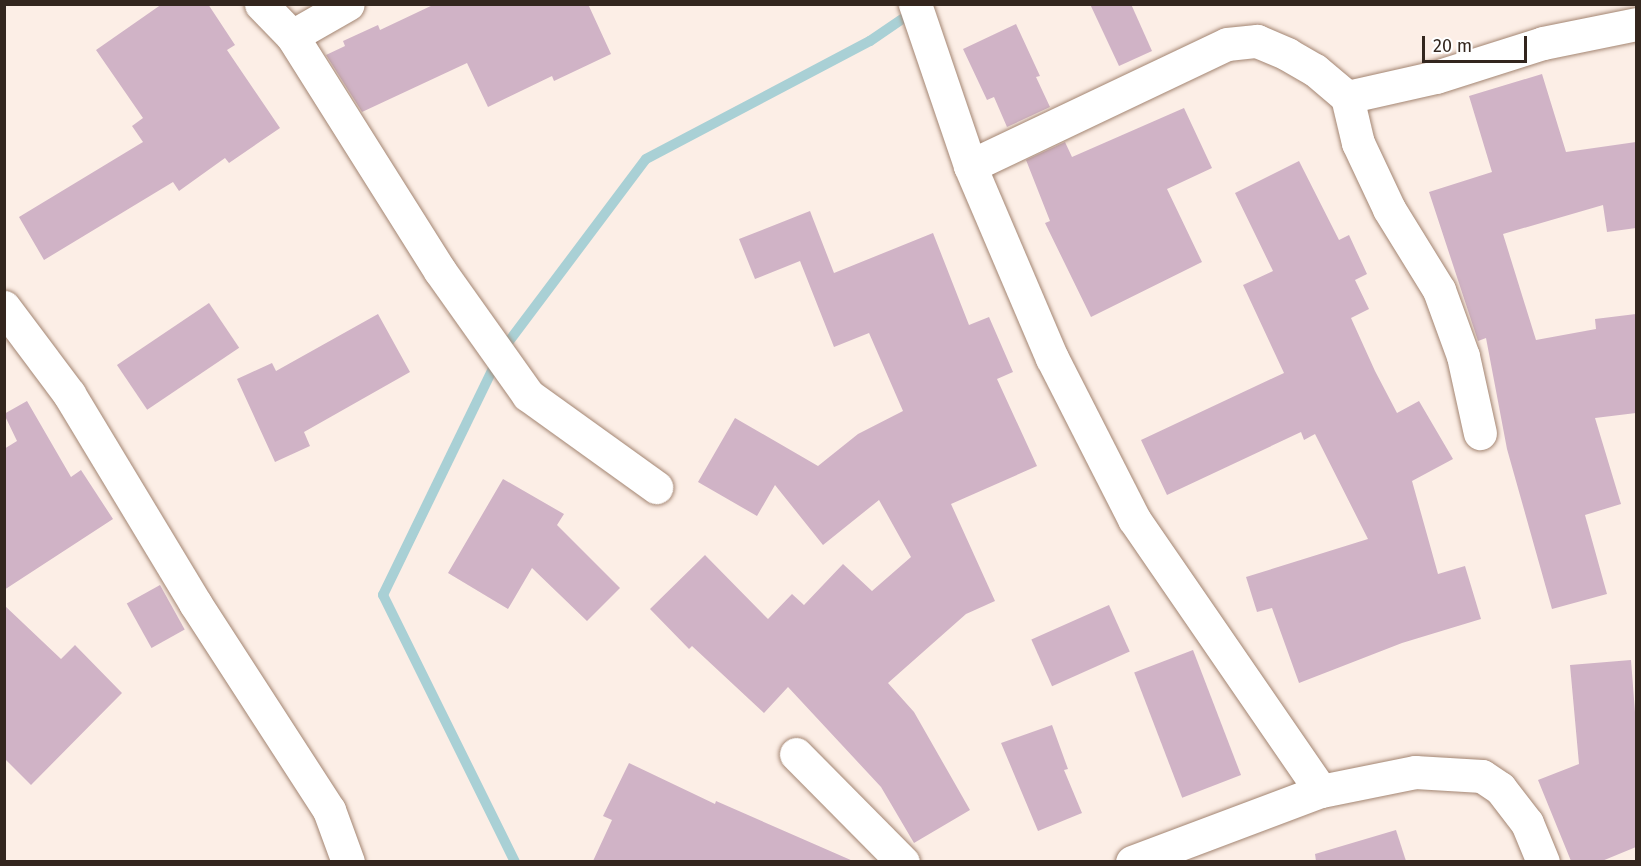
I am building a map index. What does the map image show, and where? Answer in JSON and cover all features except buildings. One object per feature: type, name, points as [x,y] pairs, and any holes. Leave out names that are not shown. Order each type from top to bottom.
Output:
[{"type":"street","points":[[261,4],[292,36],[440,271],[528,395],[656,487]]},
{"type":"street","points":[[292,36],[348,4]]},
{"type":"street","points":[[915,4],[970,166],[1052,358],[1134,519],[1321,791]]},
{"type":"street","points":[[1347,97],[1436,76],[1543,43],[1636,24]]},
{"type":"street","points":[[970,166],[1227,44],[1257,41],[1287,54],[1315,70],[1347,97],[1358,143],[1389,209],[1439,290],[1463,356],[1480,433]]},
{"type":"street","points":[[4,307],[69,394],[195,603],[329,810],[348,861]]},
{"type":"street","points":[[796,754],[903,861]]},
{"type":"street","points":[[1131,861],[1164,856],[1321,791],[1415,772],[1482,776],[1500,788],[1527,823],[1543,861]]},
{"type":"waterway","points":[[515,862],[383,595],[501,352],[646,159],[870,41],[914,11]]}]
